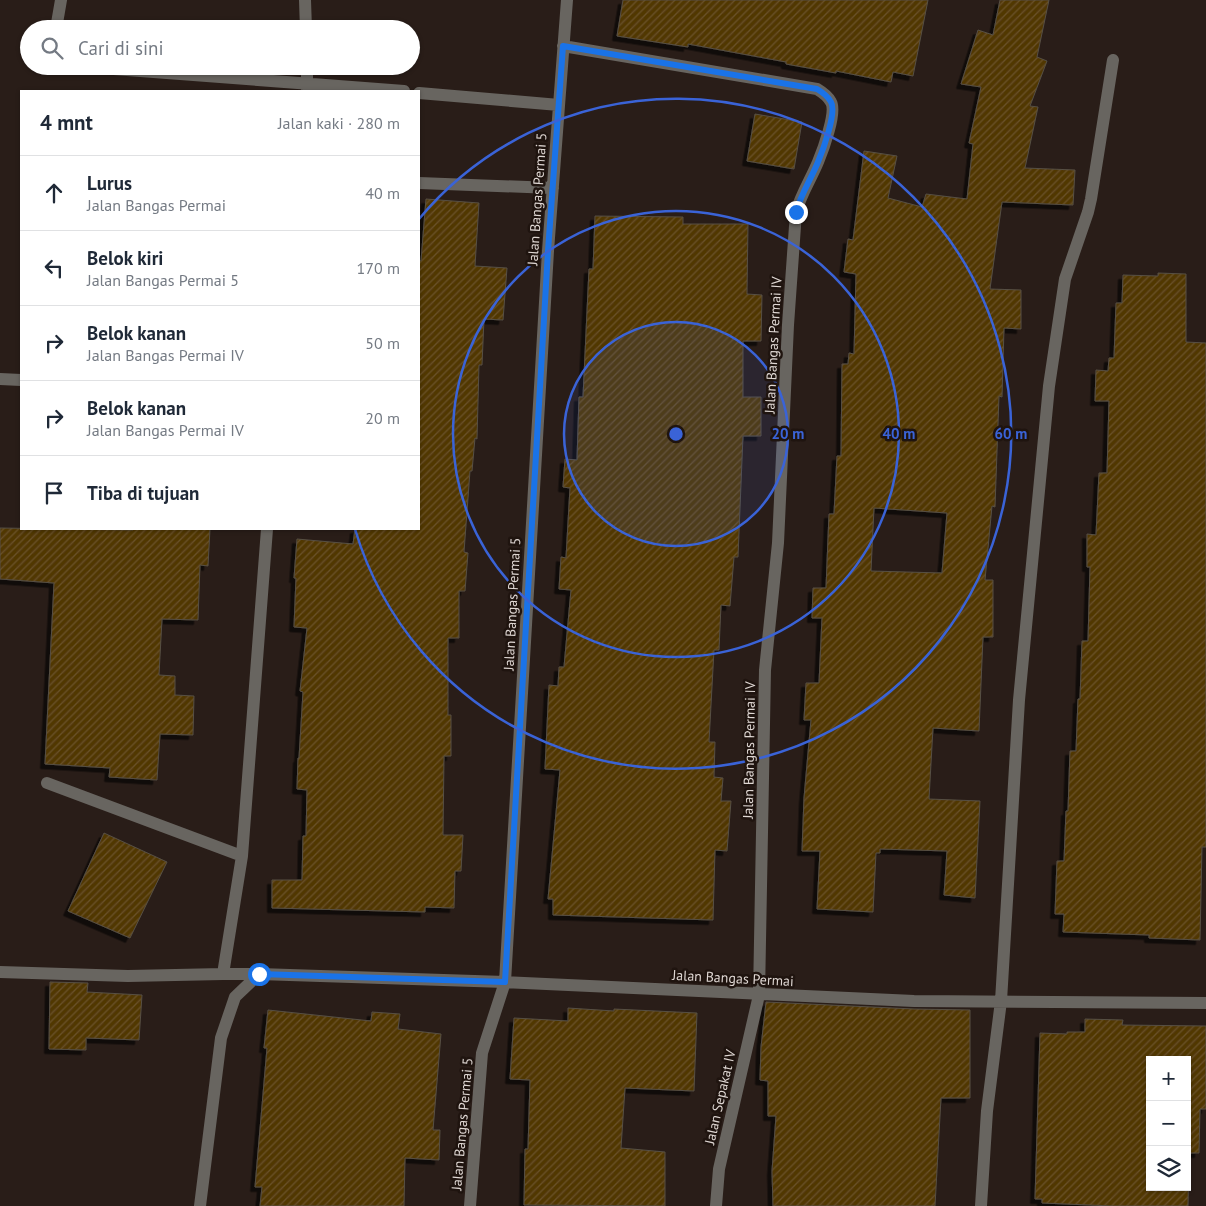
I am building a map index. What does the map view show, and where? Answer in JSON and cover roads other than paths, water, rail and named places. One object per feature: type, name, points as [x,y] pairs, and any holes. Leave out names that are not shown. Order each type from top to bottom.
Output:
[{"type":"street","points":[[58,20],[61,0]]},
{"type":"street","points":[[305,0],[306,20]]},
{"type":"street","name":"Jalan Bangas Permai 5","points":[[470,1206],[482,1053],[505,982],[553,188],[567,0]]},
{"type":"street","name":"Jalan Bangas Permai IV","points":[[563,46],[817,89],[832,102],[834,112],[819,162],[799,198],[796,212],[778,543],[765,670],[759,995]]},
{"type":"street","points":[[981,1206],[987,1111],[1001,1001],[1019,700],[1049,386],[1065,279],[1092,199],[1113,60]]},
{"type":"street","points":[[174,75],[307,87],[380,90]]},
{"type":"street","points":[[420,92],[559,105]]},
{"type":"street","points":[[420,183],[553,188]]},
{"type":"street","points":[[0,379],[20,380]]},
{"type":"street","points":[[223,974],[242,856],[267,530]]},
{"type":"street","points":[[47,783],[242,856]]},
{"type":"street","name":"Jalan Bangas Permai","points":[[0,972],[128,976],[259,974],[505,982],[914,1001],[1206,1003]]},
{"type":"street","points":[[200,1206],[221,1038],[235,997],[259,974]]},
{"type":"street","name":"Jalan Sepakat IV","points":[[716,1206],[719,1169],[759,995]]}]
